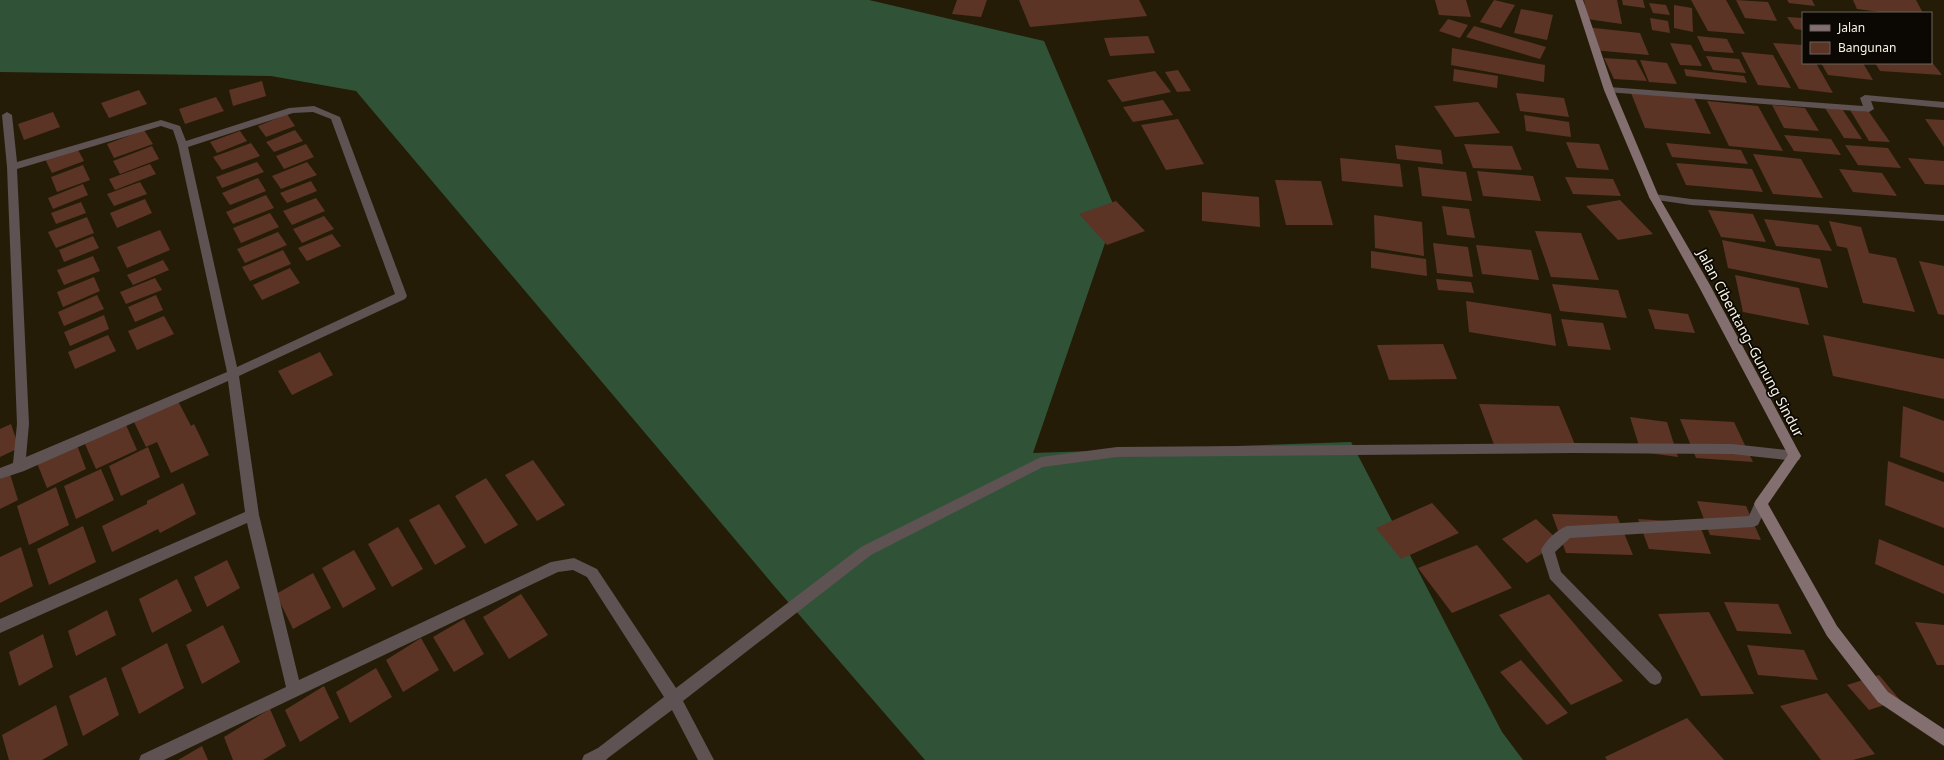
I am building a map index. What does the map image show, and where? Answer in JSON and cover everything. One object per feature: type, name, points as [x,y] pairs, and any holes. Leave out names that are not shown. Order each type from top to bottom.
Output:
[{"type":"street","name":"Jalan Cibentang–Gunung Sindur","points":[[1578,0],[1609,90],[1654,197],[1704,285],[1795,456],[1761,504]]},
{"type":"street","points":[[1609,90],[1869,109],[1865,98],[1944,105]]},
{"type":"street","points":[[0,474],[233,374],[401,296],[335,117],[314,109],[292,110],[183,145]]},
{"type":"street","points":[[7,115],[12,167],[23,424],[19,467]]},
{"type":"street","points":[[12,167],[161,123],[177,128],[183,145],[233,374],[252,515],[294,689]]},
{"type":"street","points":[[1654,197],[1691,202],[1944,218]]},
{"type":"street","points":[[590,760],[603,753],[866,551],[1041,462],[1117,452],[1572,448],[1732,449],[1795,456]]},
{"type":"street","points":[[1655,678],[1555,575],[1548,550],[1567,532],[1753,521],[1761,504]]},
{"type":"street","points":[[1761,504],[1836,637],[1883,696],[1944,738]]},
{"type":"street","points":[[0,626],[252,515]]},
{"type":"street","points":[[147,760],[556,566],[574,564],[592,572],[674,699],[706,760]]},
{"type":"green space","points":[[0,0],[869,0],[1044,41],[1116,211],[1033,453],[1351,442],[1502,732],[1523,760],[925,760],[776,588],[356,91],[271,76],[0,72]]},
{"type":"building","points":[[957,0],[987,0],[981,17],[952,14]]},
{"type":"building","points":[[1019,0],[1139,0],[1147,16],[1030,27]]},
{"type":"building","points":[[1435,0],[1466,0],[1471,17],[1439,15]]},
{"type":"building","points":[[1494,0],[1515,5],[1501,28],[1480,22]]},
{"type":"building","points":[[1584,0],[1617,0],[1622,24],[1587,19]]},
{"type":"building","points":[[1622,0],[1643,0],[1645,8],[1623,5]]},
{"type":"building","points":[[1691,0],[1726,0],[1745,34],[1708,31]]},
{"type":"building","points":[[1736,0],[1768,2],[1777,21],[1745,18]]},
{"type":"building","points":[[1787,0],[1812,0],[1815,6],[1789,3]]},
{"type":"building","points":[[1853,0],[1916,0],[1922,12],[1880,12],[1857,9]]},
{"type":"building","points":[[1649,3],[1666,5],[1670,15],[1653,13]]},
{"type":"building","points":[[1674,5],[1692,8],[1693,32],[1674,28]]},
{"type":"building","points":[[1521,9],[1553,15],[1547,40],[1514,33]]},
{"type":"building","points":[[1787,17],[1802,18],[1802,30],[1795,29]]},
{"type":"building","points":[[1650,18],[1668,21],[1670,33],[1652,30]]},
{"type":"building","points":[[1448,19],[1468,25],[1460,38],[1439,31]]},
{"type":"building","points":[[1474,26],[1546,47],[1540,59],[1466,37]]},
{"type":"building","points":[[1585,27],[1640,33],[1649,55],[1592,50]]},
{"type":"building","points":[[1148,36],[1155,53],[1110,56],[1104,38]]},
{"type":"building","points":[[1697,36],[1727,39],[1734,53],[1704,51]]},
{"type":"building","points":[[1670,43],[1691,45],[1702,66],[1680,65]]},
{"type":"building","points":[[1773,43],[1802,45],[1802,64],[1817,64],[1833,93],[1799,89]]},
{"type":"building","points":[[1452,48],[1545,65],[1544,82],[1451,65]]},
{"type":"building","points":[[1741,52],[1773,55],[1791,88],[1758,85]]},
{"type":"building","points":[[1706,56],[1739,59],[1746,73],[1713,70]]},
{"type":"building","points":[[1604,58],[1636,60],[1647,81],[1614,79]]},
{"type":"building","points":[[1640,60],[1667,63],[1677,84],[1649,82]]},
{"type":"building","points":[[1932,62],[1942,75],[1880,71],[1876,64],[1932,64]]},
{"type":"building","points":[[1822,64],[1864,64],[1873,80],[1828,75]]},
{"type":"building","points":[[1454,69],[1498,76],[1497,88],[1453,81]]},
{"type":"building","points":[[1684,69],[1744,76],[1747,83],[1686,76]]},
{"type":"building","points":[[1178,70],[1191,91],[1177,92],[1165,72]]},
{"type":"building","points":[[1155,71],[1171,92],[1122,102],[1107,80]]},
{"type":"building","points":[[262,81],[266,96],[233,106],[229,90]]},
{"type":"building","points":[[139,90],[147,104],[109,118],[101,103]]},
{"type":"building","points":[[1516,93],[1564,98],[1569,117],[1520,111]]},
{"type":"building","points":[[1631,93],[1694,98],[1711,134],[1645,128]]},
{"type":"building","points":[[216,97],[224,111],[185,124],[179,109]]},
{"type":"building","points":[[1163,100],[1173,115],[1133,122],[1123,107]]},
{"type":"building","points":[[1707,101],[1758,106],[1783,151],[1729,146]]},
{"type":"building","points":[[1478,102],[1500,133],[1455,137],[1434,106]]},
{"type":"building","points":[[1772,105],[1805,108],[1819,131],[1784,128]]},
{"type":"building","points":[[1825,108],[1843,110],[1862,139],[1844,138]]},
{"type":"building","points":[[1850,110],[1869,112],[1890,142],[1869,141]]},
{"type":"building","points":[[53,112],[60,127],[24,140],[18,124]]},
{"type":"building","points":[[287,114],[295,126],[266,137],[258,126]]},
{"type":"building","points":[[1524,115],[1569,122],[1571,137],[1526,131]]},
{"type":"building","points":[[1178,119],[1204,164],[1166,170],[1141,125]]},
{"type":"building","points":[[1925,119],[1944,120],[1944,147]]},
{"type":"building","points":[[144,130],[153,144],[114,158],[107,144]]},
{"type":"building","points":[[295,130],[303,141],[274,152],[266,142]]},
{"type":"building","points":[[240,131],[247,141],[217,153],[210,142]]},
{"type":"building","points":[[1784,135],[1831,139],[1841,155],[1794,151]]},
{"type":"building","points":[[1566,142],[1599,144],[1609,170],[1577,168]]},
{"type":"building","points":[[251,143],[260,156],[222,170],[213,157]]},
{"type":"building","points":[[1666,143],[1741,150],[1748,164],[1672,157]]},
{"type":"building","points":[[306,144],[314,157],[284,169],[276,156]]},
{"type":"building","points":[[1464,144],[1512,146],[1522,170],[1473,168]]},
{"type":"building","points":[[1395,145],[1441,150],[1443,164],[1397,159]]},
{"type":"building","points":[[1845,145],[1888,148],[1901,168],[1858,165]]},
{"type":"building","points":[[152,146],[159,159],[120,174],[113,161]]},
{"type":"building","points":[[77,148],[84,161],[52,173],[45,159]]},
{"type":"building","points":[[1753,154],[1801,159],[1823,198],[1773,194]]},
{"type":"building","points":[[1340,158],[1400,164],[1403,187],[1342,181]]},
{"type":"building","points":[[1908,158],[1944,161],[1944,185],[1925,184]]},
{"type":"building","points":[[257,162],[264,172],[222,188],[216,177]]},
{"type":"building","points":[[307,162],[317,175],[281,189],[272,176]]},
{"type":"building","points":[[1676,163],[1752,169],[1763,192],[1686,185]]},
{"type":"building","points":[[150,164],[156,174],[115,190],[109,179]]},
{"type":"building","points":[[83,165],[90,180],[57,192],[51,177]]},
{"type":"building","points":[[1418,167],[1466,172],[1472,201],[1422,196]]},
{"type":"building","points":[[1839,169],[1882,173],[1897,196],[1853,192]]},
{"type":"building","points":[[1477,171],[1533,176],[1541,201],[1483,196]]},
{"type":"building","points":[[1565,177],[1613,179],[1621,196],[1573,194]]},
{"type":"building","points":[[258,178],[266,191],[230,205],[222,193]]},
{"type":"building","points":[[1275,180],[1321,181],[1333,225],[1286,225]]},
{"type":"building","points":[[311,181],[317,191],[287,203],[280,193]]},
{"type":"building","points":[[140,182],[147,194],[114,206],[107,194]]},
{"type":"building","points":[[83,184],[88,195],[53,209],[48,198]]},
{"type":"building","points":[[1202,192],[1259,197],[1260,227],[1202,221]]},
{"type":"building","points":[[266,195],[274,208],[233,224],[226,212]]},
{"type":"building","points":[[316,198],[325,211],[292,225],[283,211]]},
{"type":"building","points":[[145,199],[152,213],[117,228],[110,213]]},
{"type":"building","points":[[1620,200],[1653,234],[1618,240],[1586,206]]},
{"type":"building","points":[[1116,201],[1145,231],[1107,245],[1079,214]]},
{"type":"building","points":[[81,202],[86,213],[56,224],[51,213]]},
{"type":"building","points":[[1442,206],[1469,209],[1475,238],[1447,235]]},
{"type":"building","points":[[1708,210],[1753,214],[1766,242],[1721,237]]},
{"type":"building","points":[[270,213],[279,227],[241,243],[233,228]]},
{"type":"building","points":[[1374,215],[1422,222],[1424,256],[1375,248]]},
{"type":"building","points":[[324,216],[334,229],[302,243],[293,229]]},
{"type":"building","points":[[87,217],[94,233],[56,248],[48,232]]},
{"type":"building","points":[[1764,219],[1818,225],[1832,251],[1776,246]]},
{"type":"building","points":[[1829,221],[1861,227],[1869,253],[1896,258],[1915,312],[1863,303],[1847,248],[1837,246]]},
{"type":"building","points":[[160,230],[170,250],[127,268],[117,247]]},
{"type":"building","points":[[1535,231],[1581,233],[1599,280],[1551,277]]},
{"type":"building","points":[[278,232],[287,245],[245,263],[237,249]]},
{"type":"building","points":[[332,234],[341,246],[307,261],[298,248]]},
{"type":"building","points":[[93,236],[99,248],[64,262],[59,250]]},
{"type":"building","points":[[1722,240],[1820,259],[1828,288],[1728,268]]},
{"type":"building","points":[[1433,243],[1468,247],[1473,277],[1437,273]]},
{"type":"building","points":[[1476,245],[1531,250],[1539,280],[1482,274]]},
{"type":"building","points":[[283,250],[291,264],[250,281],[242,267]]},
{"type":"building","points":[[1371,251],[1426,259],[1427,276],[1371,268]]},
{"type":"building","points":[[93,256],[100,271],[64,285],[57,270]]},
{"type":"building","points":[[163,260],[169,270],[133,285],[127,275]]},
{"type":"building","points":[[1919,261],[1944,266],[1944,315],[1938,314]]},
{"type":"building","points":[[290,268],[300,283],[262,300],[253,285]]},
{"type":"building","points":[[1735,275],[1799,288],[1809,325],[1743,312]]},
{"type":"building","points":[[94,277],[100,291],[63,307],[57,292]]},
{"type":"building","points":[[155,278],[162,290],[126,304],[120,292]]},
{"type":"building","points":[[1436,279],[1471,282],[1474,293],[1438,290]]},
{"type":"building","points":[[1552,284],[1618,290],[1627,318],[1560,311]]},
{"type":"building","points":[[97,295],[104,309],[64,326],[58,312]]},
{"type":"building","points":[[156,295],[163,310],[135,322],[128,307]]},
{"type":"building","points":[[1466,301],[1551,314],[1556,346],[1469,332]]},
{"type":"building","points":[[1648,309],[1688,314],[1695,333],[1655,329]]},
{"type":"building","points":[[104,315],[109,329],[70,346],[64,332]]},
{"type":"building","points":[[164,316],[174,334],[137,350],[128,331]]},
{"type":"building","points":[[1561,319],[1603,323],[1611,350],[1568,346]]},
{"type":"building","points":[[108,335],[116,351],[75,369],[68,352]]},
{"type":"building","points":[[1823,335],[1944,359],[1944,399],[1833,376]]},
{"type":"building","points":[[1443,344],[1457,379],[1389,380],[1377,345]]},
{"type":"building","points":[[320,352],[333,375],[292,395],[278,371]]},
{"type":"building","points":[[178,401],[191,426],[194,424],[209,455],[171,473],[157,442],[146,447],[134,422]]},
{"type":"building","points":[[1479,404],[1559,406],[1578,452],[1496,450]]},
{"type":"building","points":[[1903,406],[1944,421],[1944,473],[1900,457]]},
{"type":"building","points":[[1630,417],[1667,422],[1678,457],[1641,452]]},
{"type":"building","points":[[1680,419],[1734,422],[1753,462],[1696,458]]},
{"type":"building","points":[[11,424],[19,448],[0,457],[0,429]]},
{"type":"building","points":[[126,425],[137,450],[96,469],[85,444]]},
{"type":"building","points":[[77,445],[86,469],[47,488],[37,463]]},
{"type":"building","points":[[148,447],[160,477],[121,496],[109,466]]},
{"type":"building","points":[[533,460],[565,505],[537,521],[505,475]]},
{"type":"building","points":[[1888,461],[1944,482],[1944,528],[1885,505]]},
{"type":"building","points":[[101,469],[114,500],[76,519],[64,486]]},
{"type":"building","points":[[10,474],[18,500],[0,509],[0,479]]},
{"type":"building","points":[[486,478],[518,525],[485,544],[455,496]]},
{"type":"building","points":[[183,483],[196,514],[160,533],[158,529],[112,552],[102,526],[147,504],[147,501]]},
{"type":"building","points":[[56,487],[69,525],[29,545],[17,506]]},
{"type":"building","points":[[1697,501],[1746,506],[1761,540],[1710,535]]},
{"type":"building","points":[[1432,503],[1459,533],[1401,559],[1376,528]]},
{"type":"building","points":[[439,504],[466,547],[435,565],[409,520]]},
{"type":"building","points":[[1552,514],[1617,516],[1633,555],[1566,553]]},
{"type":"building","points":[[1536,519],[1560,542],[1527,563],[1502,539]]},
{"type":"building","points":[[1638,519],[1699,523],[1711,554],[1649,549]]},
{"type":"building","points":[[83,526],[96,562],[49,585],[37,549]]},
{"type":"building","points":[[398,527],[423,569],[392,587],[368,544]]},
{"type":"building","points":[[1879,539],[1944,566],[1944,594],[1875,564]]},
{"type":"building","points":[[1477,545],[1512,588],[1452,613],[1418,568]]},
{"type":"building","points":[[21,547],[33,586],[0,603],[0,557]]},
{"type":"building","points":[[354,550],[376,589],[343,608],[322,568]]},
{"type":"building","points":[[227,560],[240,588],[207,607],[194,577]]},
{"type":"building","points":[[313,573],[331,608],[293,629],[276,594]]},
{"type":"building","points":[[177,579],[192,611],[152,633],[139,599]]},
{"type":"building","points":[[521,594],[548,635],[509,659],[483,617]]},
{"type":"building","points":[[1549,594],[1623,681],[1571,705],[1499,615]]},
{"type":"building","points":[[1724,602],[1778,604],[1792,634],[1737,631]]},
{"type":"building","points":[[107,610],[116,635],[76,656],[68,631]]},
{"type":"building","points":[[1709,612],[1754,694],[1701,696],[1658,614]]},
{"type":"building","points":[[464,619],[484,654],[454,672],[433,637]]},
{"type":"building","points":[[1915,622],[1944,625],[1944,665],[1937,665]]},
{"type":"building","points":[[223,625],[240,662],[202,684],[186,645]]},
{"type":"building","points":[[43,634],[53,667],[19,686],[9,652]]},
{"type":"building","points":[[421,638],[439,670],[403,692],[386,660]]},
{"type":"building","points":[[167,643],[184,688],[139,714],[121,668]]},
{"type":"building","points":[[1747,645],[1804,650],[1818,680],[1758,675]]},
{"type":"building","points":[[1521,660],[1568,713],[1547,725],[1500,672]]},
{"type":"building","points":[[376,668],[392,697],[350,723],[336,692]]},
{"type":"building","points":[[1879,675],[1900,700],[1869,710],[1847,685]]},
{"type":"building","points":[[106,677],[119,715],[83,736],[69,696]]},
{"type":"building","points":[[324,686],[339,718],[300,742],[285,710]]},
{"type":"building","points":[[1827,693],[1875,754],[1853,760],[1821,760],[1780,706]]},
{"type":"building","points":[[56,705],[68,745],[42,760],[9,760],[2,735]]},
{"type":"building","points":[[270,709],[286,746],[263,760],[233,760],[224,737]]},
{"type":"building","points":[[1687,718],[1724,760],[1607,760],[1605,757]]},
{"type":"building","points":[[202,746],[208,760],[178,760]]}]
